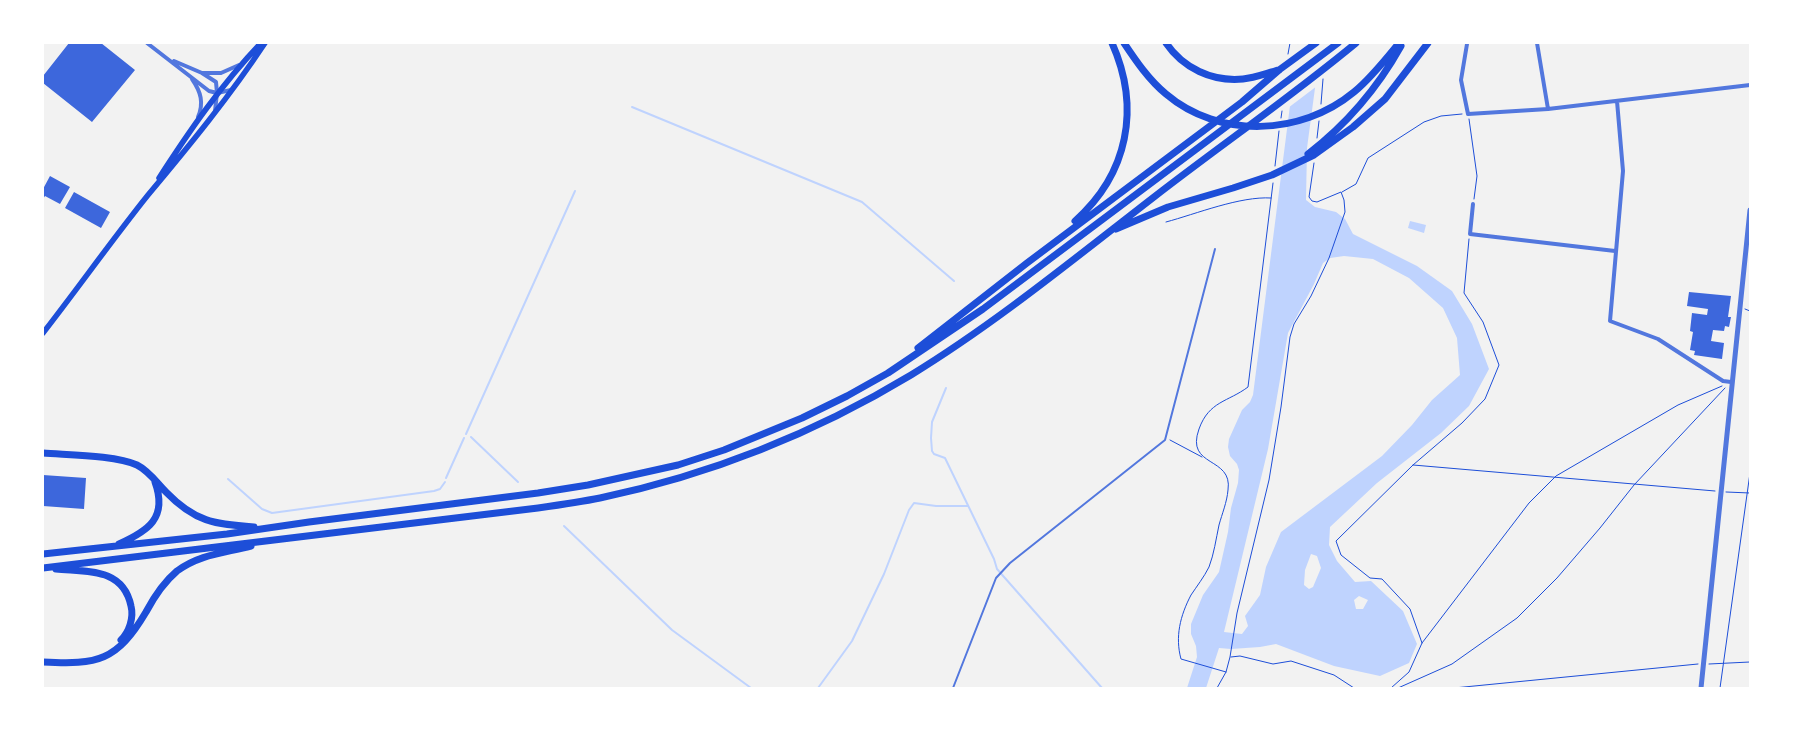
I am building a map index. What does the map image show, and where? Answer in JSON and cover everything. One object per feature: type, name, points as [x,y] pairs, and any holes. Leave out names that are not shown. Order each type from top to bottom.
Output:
[{"type":"highway","points":[[1027,263],[1041,249],[1087,211],[1107,184],[1116,168],[1122,152],[1128,116],[1126,90],[1112,43]]},
{"type":"highway","points":[[1124,43],[1155,84],[1175,101],[1195,113],[1227,124],[1241,126],[1266,126],[1284,124],[1316,116],[1342,101],[1365,82],[1399,43]]},
{"type":"highway","points":[[1166,43],[1184,63],[1207,75],[1219,78],[1242,79],[1279,70]]},
{"type":"highway","points":[[888,373],[1027,263],[1242,102],[1279,70],[1316,43]]},
{"type":"highway","points":[[43,568],[538,508],[592,499],[664,482],[740,457],[797,434],[855,406],[911,375],[998,316],[1334,62],[1356,43]]},
{"type":"highway","points":[[1330,141],[1373,90],[1391,64],[1402,43]]},
{"type":"highway","points":[[1105,234],[1168,206],[1233,188],[1272,175],[1295,164],[1367,116],[1385,99],[1428,43]]},
{"type":"highway","points":[[43,554],[266,528],[588,486],[678,465],[724,450],[802,418],[847,396],[888,373],[983,310],[1276,91],[1335,45]]},
{"type":"highway","points":[[43,453],[125,461],[142,467],[178,504],[196,516],[221,524],[266,528]]},
{"type":"highway","points":[[113,547],[138,536],[153,522],[158,513],[160,501],[155,480]]},
{"type":"highway","points":[[43,662],[76,663],[94,661],[107,656],[130,638],[161,588],[176,572],[199,558],[263,542]]},
{"type":"highway","points":[[43,568],[91,570],[110,577],[126,592],[132,609],[130,627],[116,646],[107,652],[80,659],[43,658]]},
{"type":"main road","points":[[149,194],[196,122],[217,93],[261,43]]},
{"type":"main road","points":[[43,333],[149,194],[169,171],[215,111],[265,43]]},
{"type":"street","points":[[147,43],[209,91],[217,93],[231,90]]},
{"type":"street","points":[[1536,43],[1548,109]]},
{"type":"street","points":[[1467,44],[1460,80],[1468,114],[1548,109],[1750,85]]},
{"type":"street","points":[[169,59],[202,73],[216,82],[217,93],[215,111]]},
{"type":"street","points":[[202,73],[221,73],[241,64]]},
{"type":"street","points":[[189,74],[202,96],[200,111],[196,122]]},
{"type":"street","points":[[1617,101],[1623,171],[1610,321],[1658,339],[1723,381],[1731,382]]},
{"type":"street","points":[[1473,204],[1470,234],[1615,251]]},
{"type":"street","points":[[1701,688],[1722,492],[1731,382],[1750,210]]},
{"type":"lane","points":[[953,688],[998,575],[1165,440],[1214,249]]},
{"type":"path","points":[[1289,48],[1290,43]]},
{"type":"path","points":[[1320,108],[1322,88]]},
{"type":"path","points":[[1314,157],[1310,197],[1312,201],[1318,202],[1356,184],[1368,158],[1424,122],[1441,116],[1468,114],[1477,176],[1473,204]]},
{"type":"path","points":[[1316,143],[1319,121]]},
{"type":"path","points":[[1217,688],[1226,672],[1230,657],[1235,630],[1236,613],[1269,480],[1292,331],[1330,258],[1344,218],[1346,206],[1341,192]]},
{"type":"path","points":[[1166,222],[1240,202],[1258,198],[1272,198],[1248,387],[1220,402],[1210,409],[1204,416],[1199,429],[1197,444],[1198,451],[1203,458]]},
{"type":"path","points":[[1422,642],[1410,609],[1382,579],[1370,578],[1341,555],[1336,541],[1413,465],[1462,423],[1485,399],[1499,366],[1483,322],[1464,293],[1470,234]]},
{"type":"path","points":[[1391,688],[1409,672],[1422,642],[1529,503],[1556,476],[1678,406],[1731,382]]},
{"type":"path","points":[[1398,688],[1452,664],[1517,618],[1557,578],[1600,528],[1634,485],[1731,382]]},
{"type":"path","points":[[1165,440],[1170,440],[1220,467],[1226,472],[1229,489],[1210,564],[1191,596],[1180,623],[1177,635],[1181,659],[1226,672]]},
{"type":"path","points":[[1413,465],[1556,476],[1634,485],[1750,493]]},
{"type":"path","points":[[1720,688],[1750,473]]},
{"type":"path","points":[[1230,657],[1240,656],[1273,664],[1291,661],[1334,675],[1354,688]]},
{"type":"path","points":[[1454,688],[1703,664],[1723,665],[1750,662]]},
{"type":"water","points":[[1298,43],[1321,43],[1307,148],[1306,200],[1315,207],[1336,212],[1345,219],[1353,234],[1417,266],[1452,291],[1472,324],[1489,369],[1469,406],[1441,433],[1377,483],[1330,527],[1329,545],[1337,561],[1355,582],[1371,581],[1403,611],[1417,644],[1409,663],[1380,676],[1334,666],[1276,644],[1260,647],[1231,649],[1219,648],[1206,688],[1187,688],[1197,657],[1196,646],[1191,634],[1191,624],[1203,595],[1219,572],[1228,532],[1231,508],[1238,483],[1239,470],[1237,464],[1230,456],[1228,447],[1229,439],[1242,410],[1250,402],[1253,395]],"holes":[[[1344,256],[1373,259],[1409,278],[1443,308],[1457,338],[1460,375],[1432,400],[1412,425],[1382,456],[1281,532],[1266,567],[1260,595],[1245,616],[1248,626],[1242,634],[1224,632],[1268,449],[1288,333],[1314,284],[1323,263],[1330,258]],[[1311,554],[1317,556],[1321,568],[1313,587],[1309,589],[1304,585],[1305,570]],[[1359,596],[1368,600],[1363,609],[1356,609],[1354,600]]]},
{"type":"water","points":[[1410,221],[1426,225],[1424,233],[1408,228]]},
{"type":"pier","points":[[1300,43],[1323,43],[1317,86],[1288,108],[1295,46]]},
{"type":"building","points":[[69,43],[101,43],[135,70],[92,122],[43,83],[43,76]]},
{"type":"building","points":[[50,176],[70,187],[60,204],[45,196],[43,199],[43,189]]},
{"type":"building","points":[[74,192],[110,212],[101,228],[65,208]]},
{"type":"building","points":[[1689,292],[1731,296],[1728,317],[1731,317],[1729,327],[1725,326],[1724,331],[1713,330],[1711,341],[1724,343],[1722,359],[1694,355],[1695,351],[1690,350],[1693,332],[1690,331],[1692,313],[1707,315],[1708,309],[1687,306]]},
{"type":"building","points":[[43,475],[86,478],[84,509],[43,506]]},
{"type":"waterway","points":[[632,107],[862,202],[954,281]]},
{"type":"waterway","points":[[466,434],[575,191]]},
{"type":"waterway","points":[[946,388],[932,422],[932,451],[934,454],[945,458],[994,559],[997,569],[1102,688]]},
{"type":"waterway","points":[[471,437],[518,482]]},
{"type":"waterway","points":[[446,478],[464,438]]},
{"type":"waterway","points":[[228,479],[262,509],[272,513],[434,491],[440,489],[445,482]]},
{"type":"waterway","points":[[818,688],[852,641],[884,574],[909,510],[914,503],[936,506],[967,506]]},
{"type":"waterway","points":[[564,526],[672,630],[751,688]]}]
